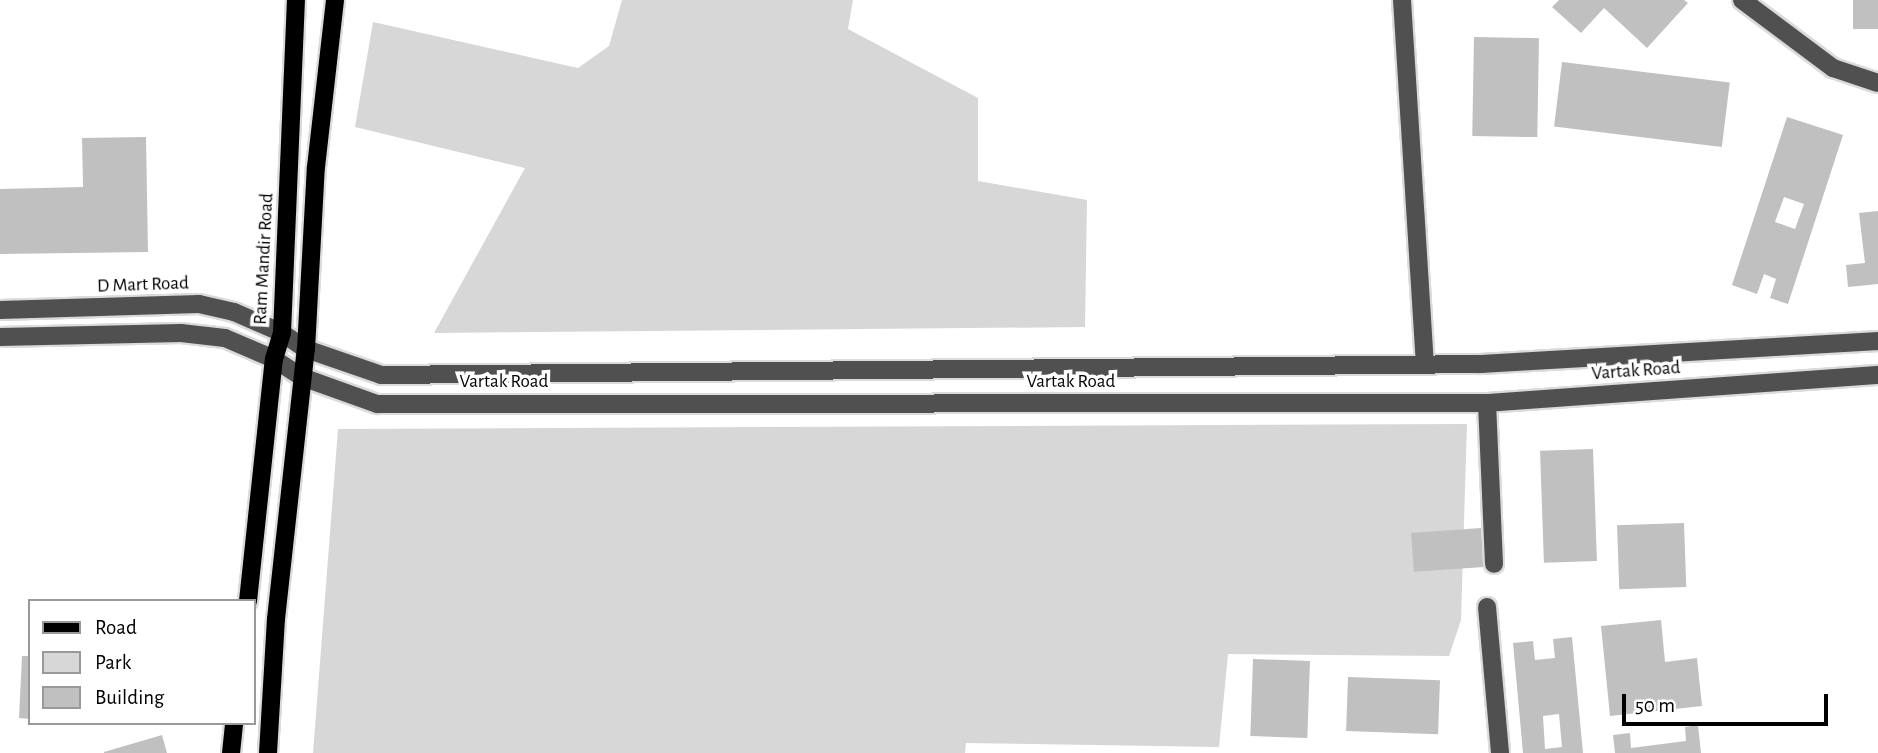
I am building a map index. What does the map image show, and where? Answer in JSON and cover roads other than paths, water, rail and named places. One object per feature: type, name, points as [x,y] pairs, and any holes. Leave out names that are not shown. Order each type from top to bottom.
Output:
[{"type":"main road","name":"Ram Mandir Road","points":[[248,599],[274,359],[282,333],[296,0]]},
{"type":"main road","points":[[268,753],[276,619],[306,349],[316,167],[335,0]]},
{"type":"main road","points":[[231,753],[234,725]]},
{"type":"street","points":[[1402,0],[1424,363]]},
{"type":"street","points":[[1742,0],[1833,68],[1878,83]]},
{"type":"street","name":"D Mart Road","points":[[0,310],[199,304],[234,312],[282,333]]},
{"type":"street","points":[[0,337],[181,332],[225,338],[274,359]]},
{"type":"street","name":"Vartak Road","points":[[282,333],[306,349],[381,375],[1481,364],[1878,341]]},
{"type":"street","name":"Vartak Road","points":[[274,359],[302,377],[377,404],[1488,403],[1878,375]]},
{"type":"street","points":[[1488,403],[1494,564]]},
{"type":"street","points":[[1487,607],[1500,753]]}]
